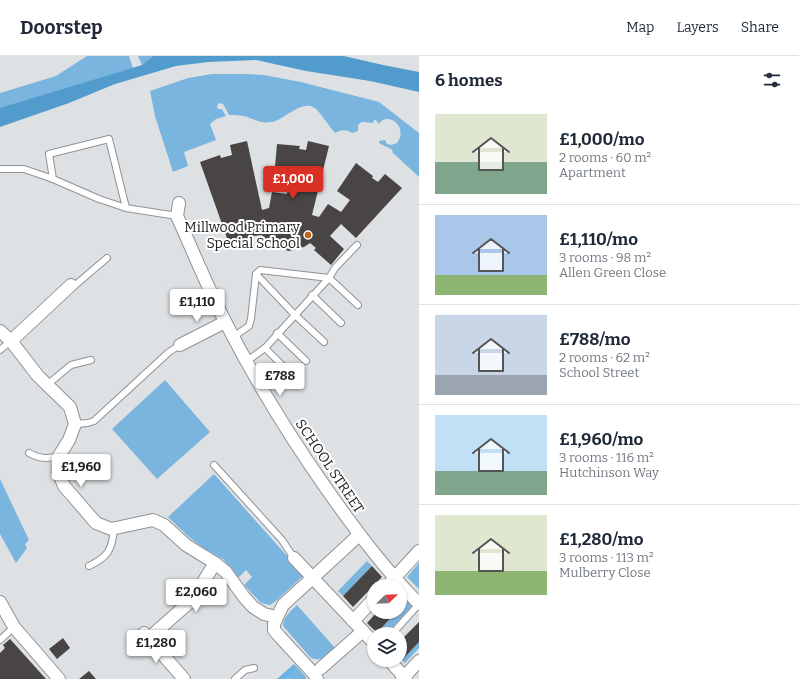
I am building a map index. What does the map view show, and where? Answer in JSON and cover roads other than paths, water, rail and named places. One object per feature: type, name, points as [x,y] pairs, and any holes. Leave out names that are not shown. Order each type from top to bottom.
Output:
[{"type":"street","points":[[177,216],[179,203]]},
{"type":"street","name":"SCHOOL STREET","points":[[177,216],[225,322],[270,403],[291,438],[388,579]]},
{"type":"street","points":[[10,341],[71,285]]},
{"type":"street","points":[[180,345],[225,322]]},
{"type":"street","points":[[0,331],[38,376],[70,408],[75,424],[69,440],[59,456],[58,471],[64,486],[96,522],[111,529],[153,520],[164,525],[186,545],[215,563],[226,572],[253,607],[264,614],[276,617]]},
{"type":"street","points":[[359,535],[283,605],[276,617],[274,630],[315,675],[319,674],[362,631]]},
{"type":"street","points":[[393,579],[419,551]]},
{"type":"street","points":[[294,558],[367,636]]},
{"type":"street","points":[[184,679],[146,636],[192,600],[215,563]]},
{"type":"street","name":"SCHOOL STREET","points":[[407,595],[419,604]]},
{"type":"street","points":[[353,621],[367,606]]},
{"type":"street","points":[[1,607],[14,627],[59,679]]},
{"type":"street","points":[[395,667],[404,678],[419,661]]},
{"type":"lane","points":[[53,179],[50,154],[109,139],[126,208]]},
{"type":"lane","points":[[0,169],[24,169],[53,179],[99,199],[126,208],[177,216]]},
{"type":"lane","points":[[246,361],[265,348],[357,245]]},
{"type":"lane","points":[[71,285],[107,258]]},
{"type":"lane","points":[[234,337],[249,326],[256,274],[260,270],[329,278],[358,305]]},
{"type":"lane","points":[[256,274],[294,314],[324,342]]},
{"type":"lane","points":[[312,295],[341,323]]},
{"type":"lane","points":[[278,333],[306,361]]},
{"type":"lane","points":[[0,350],[10,341]]},
{"type":"lane","points":[[75,424],[94,421],[169,352],[180,345]]},
{"type":"lane","points":[[265,348],[294,377]]},
{"type":"lane","points":[[47,385],[71,365],[91,360]]},
{"type":"lane","points":[[30,453],[36,457],[48,459],[59,456]]},
{"type":"lane","points":[[214,465],[282,540],[294,558]]},
{"type":"lane","points":[[89,566],[102,560],[108,553],[113,542],[114,528]]},
{"type":"lane","points":[[398,627],[419,604]]},
{"type":"lane","points":[[0,640],[14,627]]},
{"type":"lane","points":[[235,679],[245,670],[254,668]]},
{"type":"place","name":"Millwood Primary Special School","points":[[308,235]]}]
